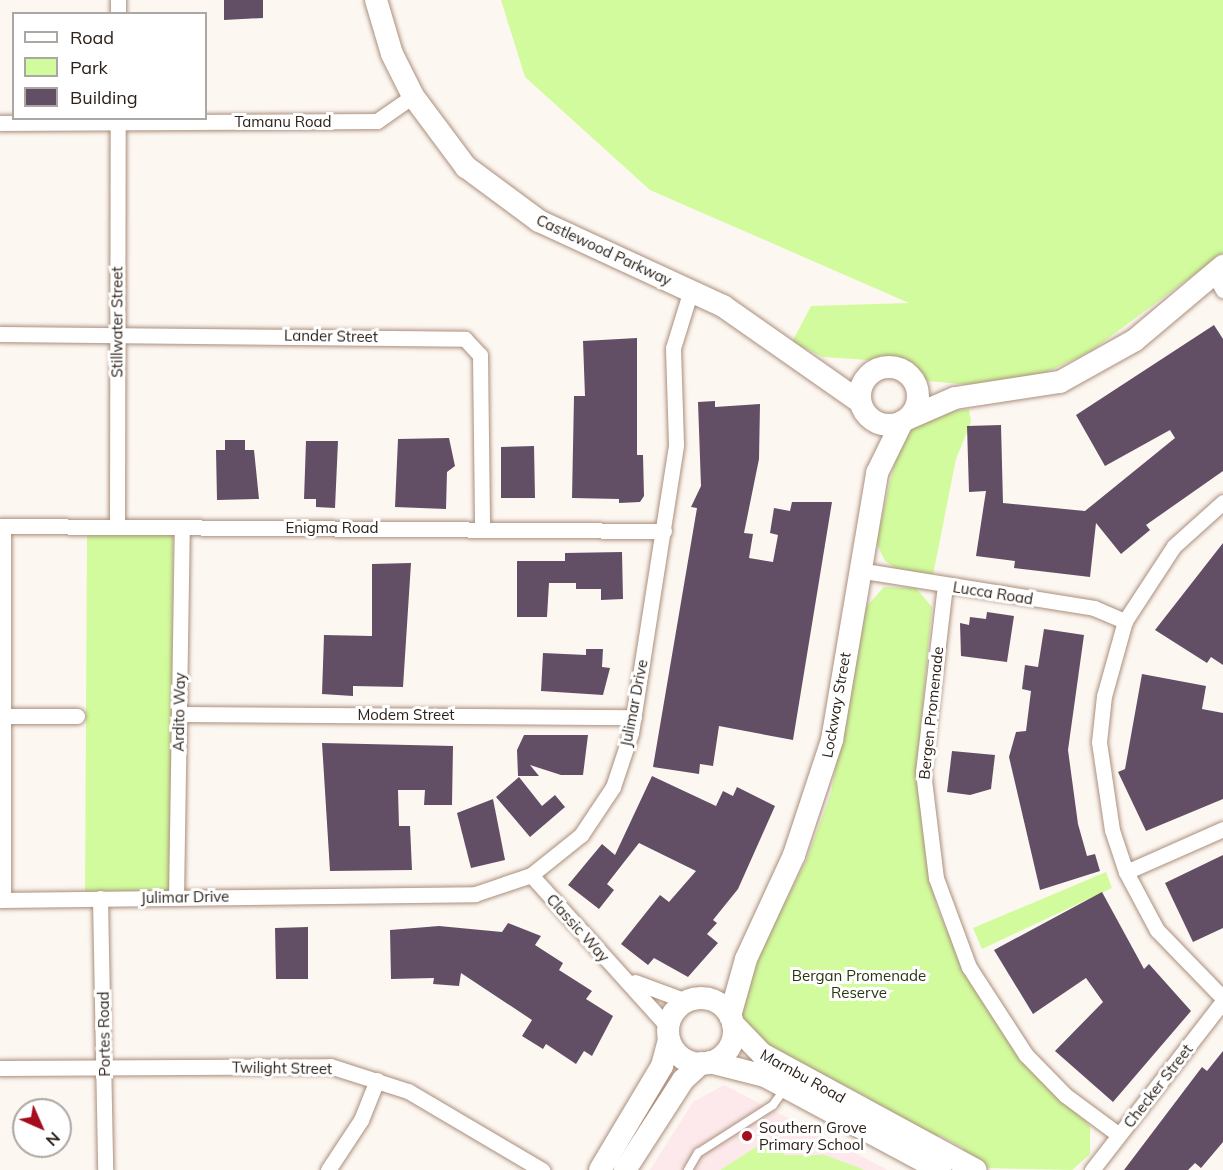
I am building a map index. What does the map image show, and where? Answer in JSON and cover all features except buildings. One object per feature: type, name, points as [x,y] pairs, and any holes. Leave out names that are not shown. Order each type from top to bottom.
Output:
[{"type":"street","name":"Castlewood Parkway","points":[[376,0],[392,54],[414,96],[466,167],[539,221],[691,290],[818,369],[863,409]]},
{"type":"street","name":"Tamanu Road","points":[[0,123],[377,121],[414,96]]},
{"type":"street","name":"Stillwater Street","points":[[117,526],[118,121]]},
{"type":"street","points":[[956,398],[916,384],[892,366],[873,371],[861,384],[863,409],[888,426],[905,421],[956,398],[1059,382],[1097,364],[1135,340],[1220,276]]},
{"type":"street","name":"Julimar Drive","points":[[2,900],[475,894],[531,875],[581,835],[613,787],[634,717],[676,444],[673,348],[691,290]]},
{"type":"street","name":"Lander Street","points":[[0,334],[117,332],[465,339],[480,355],[482,529]]},
{"type":"street","name":"Castlewood Parkway","points":[[818,369],[873,371]]},
{"type":"street","points":[[905,421],[917,403],[916,384]]},
{"type":"street","name":"Lockway Street","points":[[863,409],[877,472]]},
{"type":"street","name":"Lockway Street","points":[[732,1020],[746,959],[794,855],[832,740],[858,570],[877,472],[905,421]]},
{"type":"street","points":[[1223,502],[1174,546],[1125,621],[1104,696],[1099,742],[1112,830],[1126,872],[1157,930],[1223,999]]},
{"type":"street","points":[[2,526],[2,900]]},
{"type":"street","name":"Enigma Road","points":[[2,526],[664,531]]},
{"type":"street","name":"Ardito Way","points":[[176,898],[182,527]]},
{"type":"street","name":"Lucca Road","points":[[858,570],[1094,608],[1125,621]]},
{"type":"street","name":"Bergen Promenade","points":[[945,585],[922,772],[940,889],[969,967],[1026,1055],[1065,1095],[1119,1135]]},
{"type":"street","name":"Modem Street","points":[[179,714],[634,717]]},
{"type":"street","points":[[2,716],[77,716]]},
{"type":"street","points":[[1126,872],[1223,830]]},
{"type":"street","name":"Classic Way","points":[[531,875],[587,942],[627,979],[669,1034]]},
{"type":"street","name":"Portes Road","points":[[100,898],[105,1068],[105,1170]]},
{"type":"street","name":"Lockway Street","points":[[693,1000],[746,959]]},
{"type":"street","name":"Classic Way","points":[[627,979],[693,1000]]},
{"type":"street","name":"Checker Street","points":[[1092,1170],[1223,999]]},
{"type":"street","points":[[600,1170],[662,1066],[669,1034],[693,1000],[718,1003],[732,1020],[729,1048],[683,1080],[626,1170]]},
{"type":"street","name":"Marnbu Road","points":[[732,1020],[762,1054],[976,1170]]},
{"type":"street","points":[[669,1034],[678,1055],[706,1063]]},
{"type":"street","name":"Marnbu Road","points":[[706,1063],[756,1072],[940,1170]]},
{"type":"street","name":"Twilight Street","points":[[105,1068],[330,1066],[412,1093],[518,1163],[542,1170]]},
{"type":"street","points":[[0,1068],[105,1068]]},
{"type":"street","points":[[328,1170],[362,1120],[377,1080]]},
{"type":"lane","points":[[688,1170],[698,1153],[778,1101],[786,1087]]},
{"type":"shaded area","name":"Southern Grove Primary School","points":[[724,1085],[888,1170],[650,1170],[693,1102]]},
{"type":"green space","points":[[501,0],[1223,0],[1223,253],[1091,351],[1041,375],[982,386],[928,381],[899,362],[823,357],[792,342],[811,306],[909,303],[650,190],[525,77]]},
{"type":"green space","points":[[969,409],[971,422],[956,459],[933,575],[897,569],[885,561],[876,542],[901,435],[937,413]]},
{"type":"green space","points":[[87,535],[173,535],[171,893],[85,893]]},
{"type":"green space","name":"Bergan Promenade Reserve","points":[[884,587],[916,588],[932,607],[916,776],[936,905],[967,976],[1019,1058],[1090,1126],[1090,1154],[1072,1170],[989,1168],[963,1154],[963,1148],[939,1135],[934,1139],[866,1102],[867,1097],[842,1084],[838,1087],[750,1037],[738,1011],[745,981],[806,861],[831,793],[865,608]]},
{"type":"green space","points":[[1106,872],[1112,888],[982,949],[973,928]]},
{"type":"green space","points":[[767,1140],[785,1155],[825,1155],[865,1170],[720,1170]]},
{"type":"place","name":"Southern Grove Primary School","points":[[747,1136]]}]
